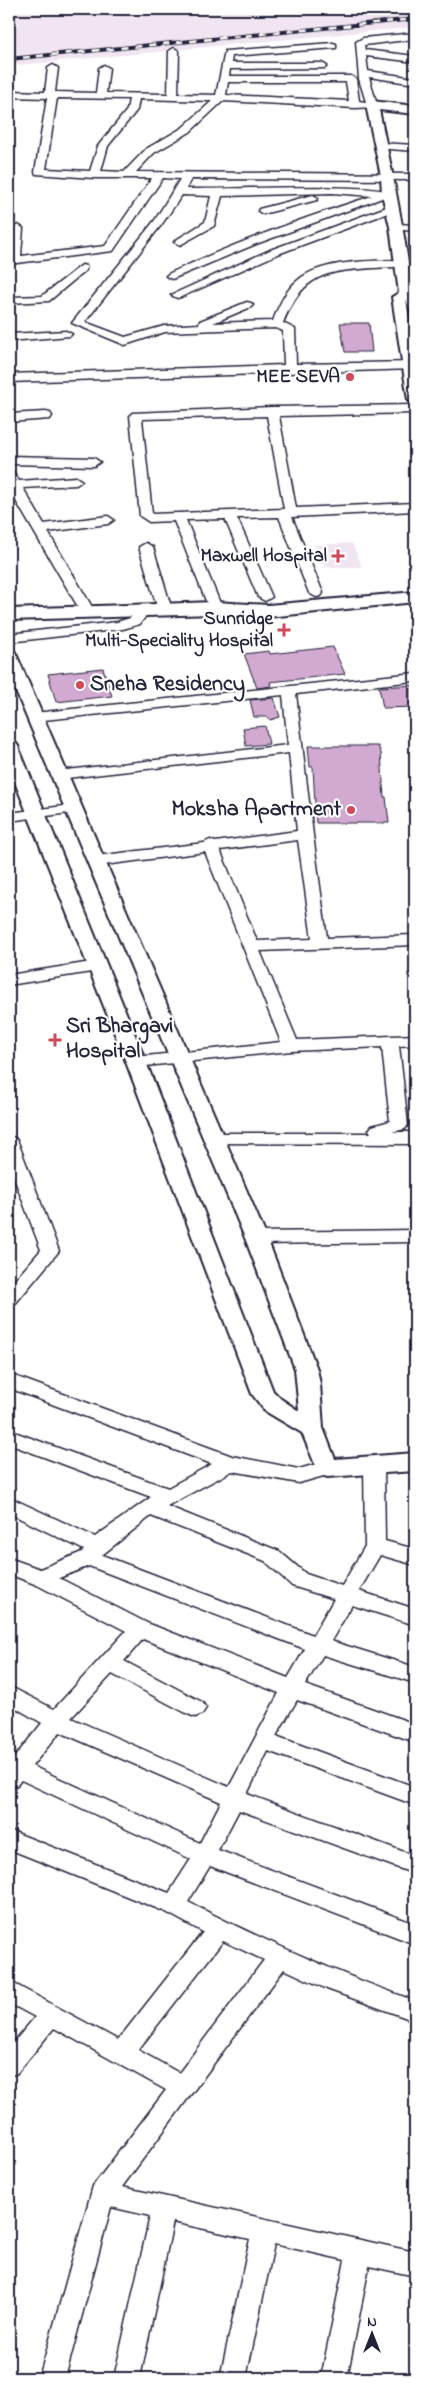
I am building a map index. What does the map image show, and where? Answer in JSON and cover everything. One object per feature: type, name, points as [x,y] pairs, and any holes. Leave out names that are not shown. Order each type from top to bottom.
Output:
[{"type":"main road","points":[[215,608],[265,597],[415,583]]},
{"type":"main road","points":[[9,615],[215,608],[268,611],[415,597]]},
{"type":"street","points":[[412,37],[363,41],[359,44],[388,176],[388,194],[398,227],[402,263],[409,298],[415,400]]},
{"type":"street","points":[[127,175],[150,151],[186,130],[221,98],[227,55],[230,51],[333,46]]},
{"type":"street","points":[[276,49],[278,80]]},
{"type":"street","points":[[173,96],[174,51]]},
{"type":"street","points":[[361,53],[415,59]]},
{"type":"street","points":[[226,66],[322,66]]},
{"type":"street","points":[[53,68],[52,94],[40,172],[94,175],[415,177]]},
{"type":"street","points":[[101,95],[104,68]]},
{"type":"street","points":[[364,73],[415,80]]},
{"type":"street","points":[[224,79],[351,80],[355,104]]},
{"type":"street","points":[[9,94],[173,96],[355,104],[415,110]]},
{"type":"street","points":[[94,175],[103,146],[132,110],[135,95]]},
{"type":"street","points":[[380,146],[415,148]]},
{"type":"street","points":[[18,228],[12,261],[109,249],[160,175]]},
{"type":"street","points":[[187,176],[180,192],[96,304],[78,322],[125,341],[164,330],[277,324],[289,329],[290,368]]},
{"type":"street","points":[[180,192],[360,190],[388,194]]},
{"type":"street","points":[[262,211],[303,200],[360,190]]},
{"type":"street","points":[[180,242],[210,224],[217,193]]},
{"type":"street","points":[[172,276],[200,263],[331,212],[388,194]]},
{"type":"street","points":[[177,295],[274,252],[392,208]]},
{"type":"street","points":[[398,227],[415,228]]},
{"type":"street","points":[[277,324],[286,302],[301,282],[333,268],[402,263]]},
{"type":"street","points":[[9,300],[46,299],[82,268]]},
{"type":"street","points":[[192,328],[247,305]]},
{"type":"street","points":[[9,338],[66,334]]},
{"type":"street","points":[[9,378],[290,368],[412,367]]},
{"type":"street","points":[[415,409],[272,411],[136,416],[146,516],[155,520],[415,507]]},
{"type":"street","points":[[272,411],[287,513],[316,592]]},
{"type":"street","points":[[9,418],[46,416]]},
{"type":"street","points":[[9,460],[94,462]]},
{"type":"street","points":[[10,482],[76,481]]},
{"type":"street","points":[[10,482],[88,612]]},
{"type":"street","points":[[230,516],[265,597]]},
{"type":"street","points":[[179,518],[215,608]]},
{"type":"street","points":[[39,529],[108,520]]},
{"type":"street","points":[[146,547],[165,610]]},
{"type":"street","points":[[9,638],[118,626],[135,621],[143,610]]},
{"type":"street","points":[[9,656],[72,809],[96,861],[256,1238],[306,1369],[309,1384],[311,1428],[327,1468]]},
{"type":"street","points":[[34,717],[415,677]]},
{"type":"street","points":[[289,690],[305,835],[320,942]]},
{"type":"street","points":[[9,746],[136,1062],[263,1394],[269,1403],[280,1411],[311,1428]]},
{"type":"street","points":[[58,775],[296,748]]},
{"type":"street","points":[[9,817],[72,809]]},
{"type":"street","points":[[96,861],[305,835]]},
{"type":"street","points":[[210,846],[291,1046]]},
{"type":"street","points":[[251,946],[415,940]]},
{"type":"street","points":[[9,980],[98,966]]},
{"type":"street","points":[[136,1062],[178,1056],[291,1046],[415,1040]]},
{"type":"street","points":[[378,1130],[399,1125],[390,1041]]},
{"type":"street","points":[[214,1139],[415,1138]]},
{"type":"street","points":[[9,1142],[50,1251],[9,1299]]},
{"type":"street","points":[[256,1238],[415,1236]]},
{"type":"street","points":[[9,1382],[230,1463],[299,1476],[327,1468],[415,1462]]},
{"type":"street","points":[[9,1437],[169,1496]]},
{"type":"street","points":[[9,1578],[40,1576],[92,1552],[149,1506],[230,1463]]},
{"type":"street","points":[[174,1905],[205,1855],[236,1799],[263,1740],[375,1546],[374,1464]]},
{"type":"street","points":[[9,1504],[92,1552],[317,1645],[415,1675]]},
{"type":"street","points":[[149,1506],[272,1556],[299,1580],[415,1617]]},
{"type":"street","points":[[375,1546],[415,1557]]},
{"type":"street","points":[[9,1566],[40,1576],[140,1629],[292,1689],[415,1733]]},
{"type":"street","points":[[140,1629],[11,1771],[205,1855],[415,1934]]},
{"type":"street","points":[[110,1663],[196,1708]]},
{"type":"street","points":[[9,1694],[56,1722],[236,1799],[415,1865]]},
{"type":"street","points":[[263,1740],[415,1796]]},
{"type":"street","points":[[9,1840],[174,1905],[219,1929],[335,1982],[415,2011]]},
{"type":"street","points":[[121,2054],[219,1929]]},
{"type":"street","points":[[52,2378],[102,2194],[280,1958]]},
{"type":"street","points":[[9,1991],[182,2087]]},
{"type":"street","points":[[9,2065],[51,2015]]},
{"type":"street","points":[[102,2194],[415,2264]]},
{"type":"street","points":[[127,2378],[164,2209]]},
{"type":"street","points":[[233,2378],[264,2231]]},
{"type":"street","points":[[334,2378],[359,2252]]},
{"type":"shaded area","points":[[9,9],[415,9],[415,27],[9,66],[9,25],[20,24],[9,16]]},
{"type":"shaded area","name":"Maxwell Hospital","points":[[352,543],[362,567],[325,567],[314,545]]},
{"type":"building","points":[[340,323],[369,323],[372,352],[345,352]]},
{"type":"building","points":[[333,647],[345,674],[270,682],[271,686],[257,688],[244,654],[269,651],[270,654]]},
{"type":"building","name":"Sneha Residency","points":[[103,668],[112,696],[56,702],[48,674]]},
{"type":"building","points":[[415,685],[415,707],[383,708],[379,687]]},
{"type":"building","points":[[274,698],[280,717],[270,720],[268,717],[254,717],[250,700]]},
{"type":"building","points":[[265,726],[269,744],[246,746],[243,728]]},
{"type":"building","points":[[308,746],[378,746],[381,753],[384,797],[386,797],[389,823],[316,823],[313,767],[310,767]]},
{"type":"railway","points":[[9,59],[415,19]]},
{"type":"place","name":"MEE SEVA","points":[[350,377]]},
{"type":"place","name":"Maxwell Hospital","points":[[338,556]]},
{"type":"place","name":"Sunridge Multi-Speciality Hospital","points":[[284,630]]},
{"type":"place","name":"Sneha Residency","points":[[80,685]]},
{"type":"place","name":"Moksha Apartment","points":[[351,810]]},
{"type":"place","name":"Sri Bhargavi Hospital","points":[[55,1040]]}]
